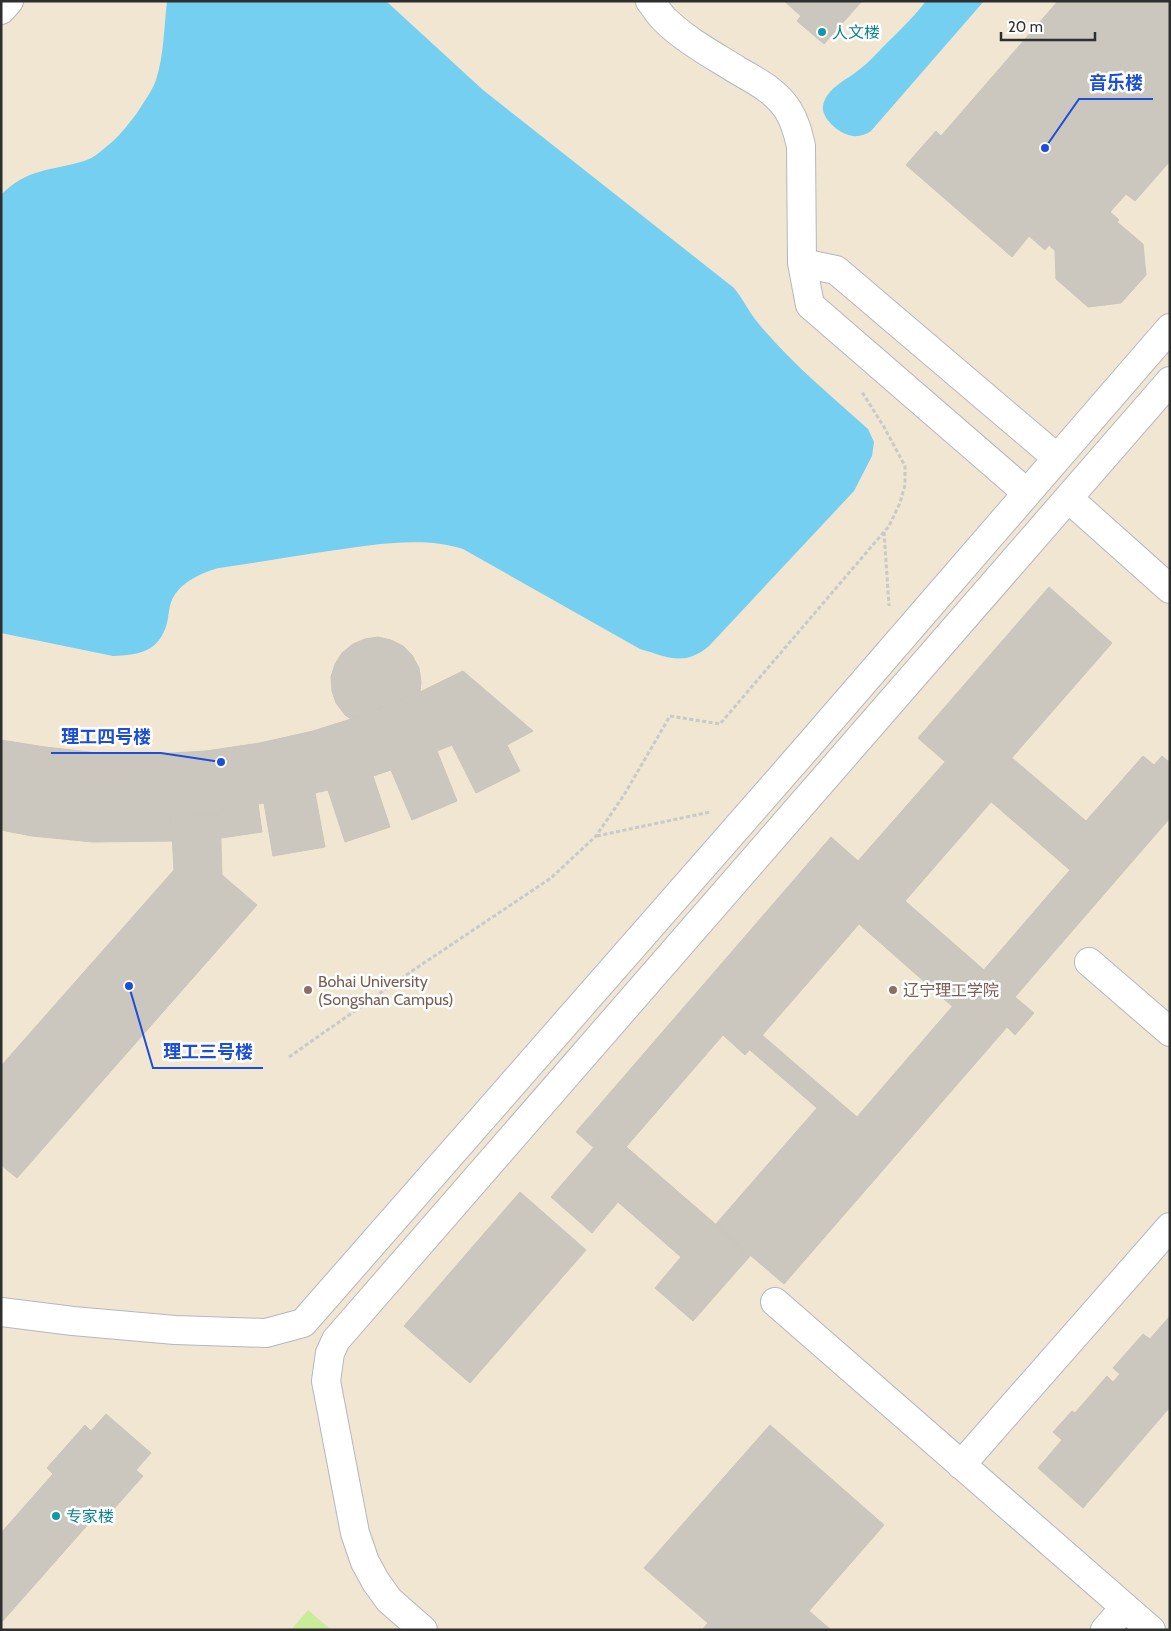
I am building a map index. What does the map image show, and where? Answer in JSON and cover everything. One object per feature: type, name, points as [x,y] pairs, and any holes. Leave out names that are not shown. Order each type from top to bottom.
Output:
[{"type":"lane","points":[[1,10],[9,1]]},
{"type":"lane","points":[[650,1],[672,27],[767,88],[779,98],[797,127],[801,146],[802,263],[810,304],[1027,493]]},
{"type":"lane","points":[[802,263],[836,270],[1058,458]]},
{"type":"lane","points":[[1,1312],[58,1320],[175,1330],[266,1333],[303,1324],[1170,328]]},
{"type":"lane","points":[[423,1630],[390,1600],[376,1582],[365,1562],[355,1533],[326,1381],[330,1353],[336,1340],[1170,381]]},
{"type":"lane","points":[[1068,498],[1170,589]]},
{"type":"lane","points":[[1090,962],[1170,1032]]},
{"type":"lane","points":[[961,1465],[1170,1227]]},
{"type":"lane","points":[[775,1302],[1151,1630]]},
{"type":"lane","points":[[1105,1630],[1125,1607]]},
{"type":"path","points":[[289,1057],[406,975],[551,878],[596,836],[624,795],[670,716],[720,724],[889,526],[900,503],[905,485],[905,466],[884,427],[857,384]]},
{"type":"path","points":[[884,531],[890,614]]},
{"type":"path","points":[[596,836],[717,810]]},
{"type":"shaded area","name":"Bohai University (Songshan Campus)","points":[[1,1],[1170,1],[1170,1630],[1,1630]]},
{"type":"green space","points":[[308,1610],[331,1630],[291,1630]]},
{"type":"water","points":[[167,1],[386,1],[483,90],[734,288],[758,323],[783,351],[868,429],[874,442],[872,456],[854,491],[709,646],[692,656],[684,658],[668,657],[640,649],[463,549],[447,545],[411,542],[356,547],[219,568],[206,572],[188,582],[178,591],[172,599],[167,623],[159,640],[147,650],[139,653],[113,656],[1,633],[1,195],[11,186],[30,175],[92,158],[123,131],[139,110],[156,80],[162,51]]},
{"type":"water","points":[[926,1],[984,1],[871,131],[856,136],[838,130],[824,115],[823,106],[828,94],[869,62]]},
{"type":"building","name":"人文楼","points":[[784,1],[862,1],[824,44],[797,21],[801,16]]},
{"type":"building","points":[[1058,1],[1170,1],[1170,161],[1135,201],[1126,194],[1110,212],[1119,220],[1117,222],[1143,244],[1146,275],[1121,303],[1088,307],[1056,279],[1055,251],[1049,245],[1045,250],[1029,236],[1012,257],[906,165],[936,131],[941,136]]},
{"type":"building","points":[[1049,587],[1112,643],[981,793],[918,738]]},
{"type":"building","points":[[378,637],[391,640],[403,646],[412,655],[419,668],[420,692],[351,719],[345,715],[336,703],[332,691],[331,677],[335,664],[342,653],[353,644],[365,639]]},
{"type":"building","points":[[463,671],[533,731],[507,745],[520,771],[476,793],[452,745],[437,751],[457,801],[412,820],[391,770],[373,776],[390,827],[345,842],[328,790],[315,793],[325,847],[273,856],[264,803],[258,804],[262,832],[221,838],[220,815],[171,816],[172,841],[93,842],[32,836],[1,830],[1,740],[98,753],[153,754],[206,751],[260,743],[313,731],[351,719],[420,692]]},
{"type":"building","points":[[1143,756],[1154,765],[1162,756],[1170,763],[1170,818],[1015,997],[1034,1013],[1015,1035],[1007,1027],[784,1284],[715,1225],[817,1108],[750,1050],[762,1035],[857,1117],[1070,870],[981,793],[1012,758],[1086,821]]},
{"type":"building","points":[[945,762],[991,802],[905,901],[984,970],[952,1006],[859,924],[745,1055],[723,1035],[626,1147],[608,1131],[594,1148],[576,1132],[831,837],[858,861]]},
{"type":"building","points":[[220,815],[222,875],[257,905],[17,1178],[1,1165],[1,1066],[174,870],[171,816]]},
{"type":"building","points":[[608,1131],[751,1255],[693,1321],[655,1288],[681,1257],[618,1202],[592,1233],[551,1197]]},
{"type":"building","points":[[520,1192],[586,1250],[470,1383],[404,1326]]},
{"type":"building","points":[[1170,1316],[1170,1407],[1083,1508],[1038,1468],[1062,1440],[1053,1432],[1072,1411],[1075,1413],[1107,1376],[1113,1382],[1120,1374],[1113,1368],[1143,1334],[1150,1339]]},
{"type":"building","name":"专家楼","points":[[106,1414],[151,1453],[136,1470],[143,1476],[105,1519],[98,1513],[1,1623],[1,1533],[53,1474],[47,1468],[85,1425],[91,1431]]},
{"type":"building","points":[[770,1425],[884,1525],[809,1611],[831,1630],[702,1630],[708,1623],[644,1568]]},
{"type":"place","name":"人文楼","points":[[822,32]]},
{"type":"place","name":"音乐楼","points":[[1045,148]]},
{"type":"place","name":"理工四号楼","points":[[221,762]]},
{"type":"place","name":"理工三号楼","points":[[129,986]]},
{"type":"place","name":"Bohai University (Songshan Campus)","points":[[308,990]]},
{"type":"place","name":"辽宁理工学院","points":[[893,990]]},
{"type":"place","name":"专家楼","points":[[56,1516]]}]
